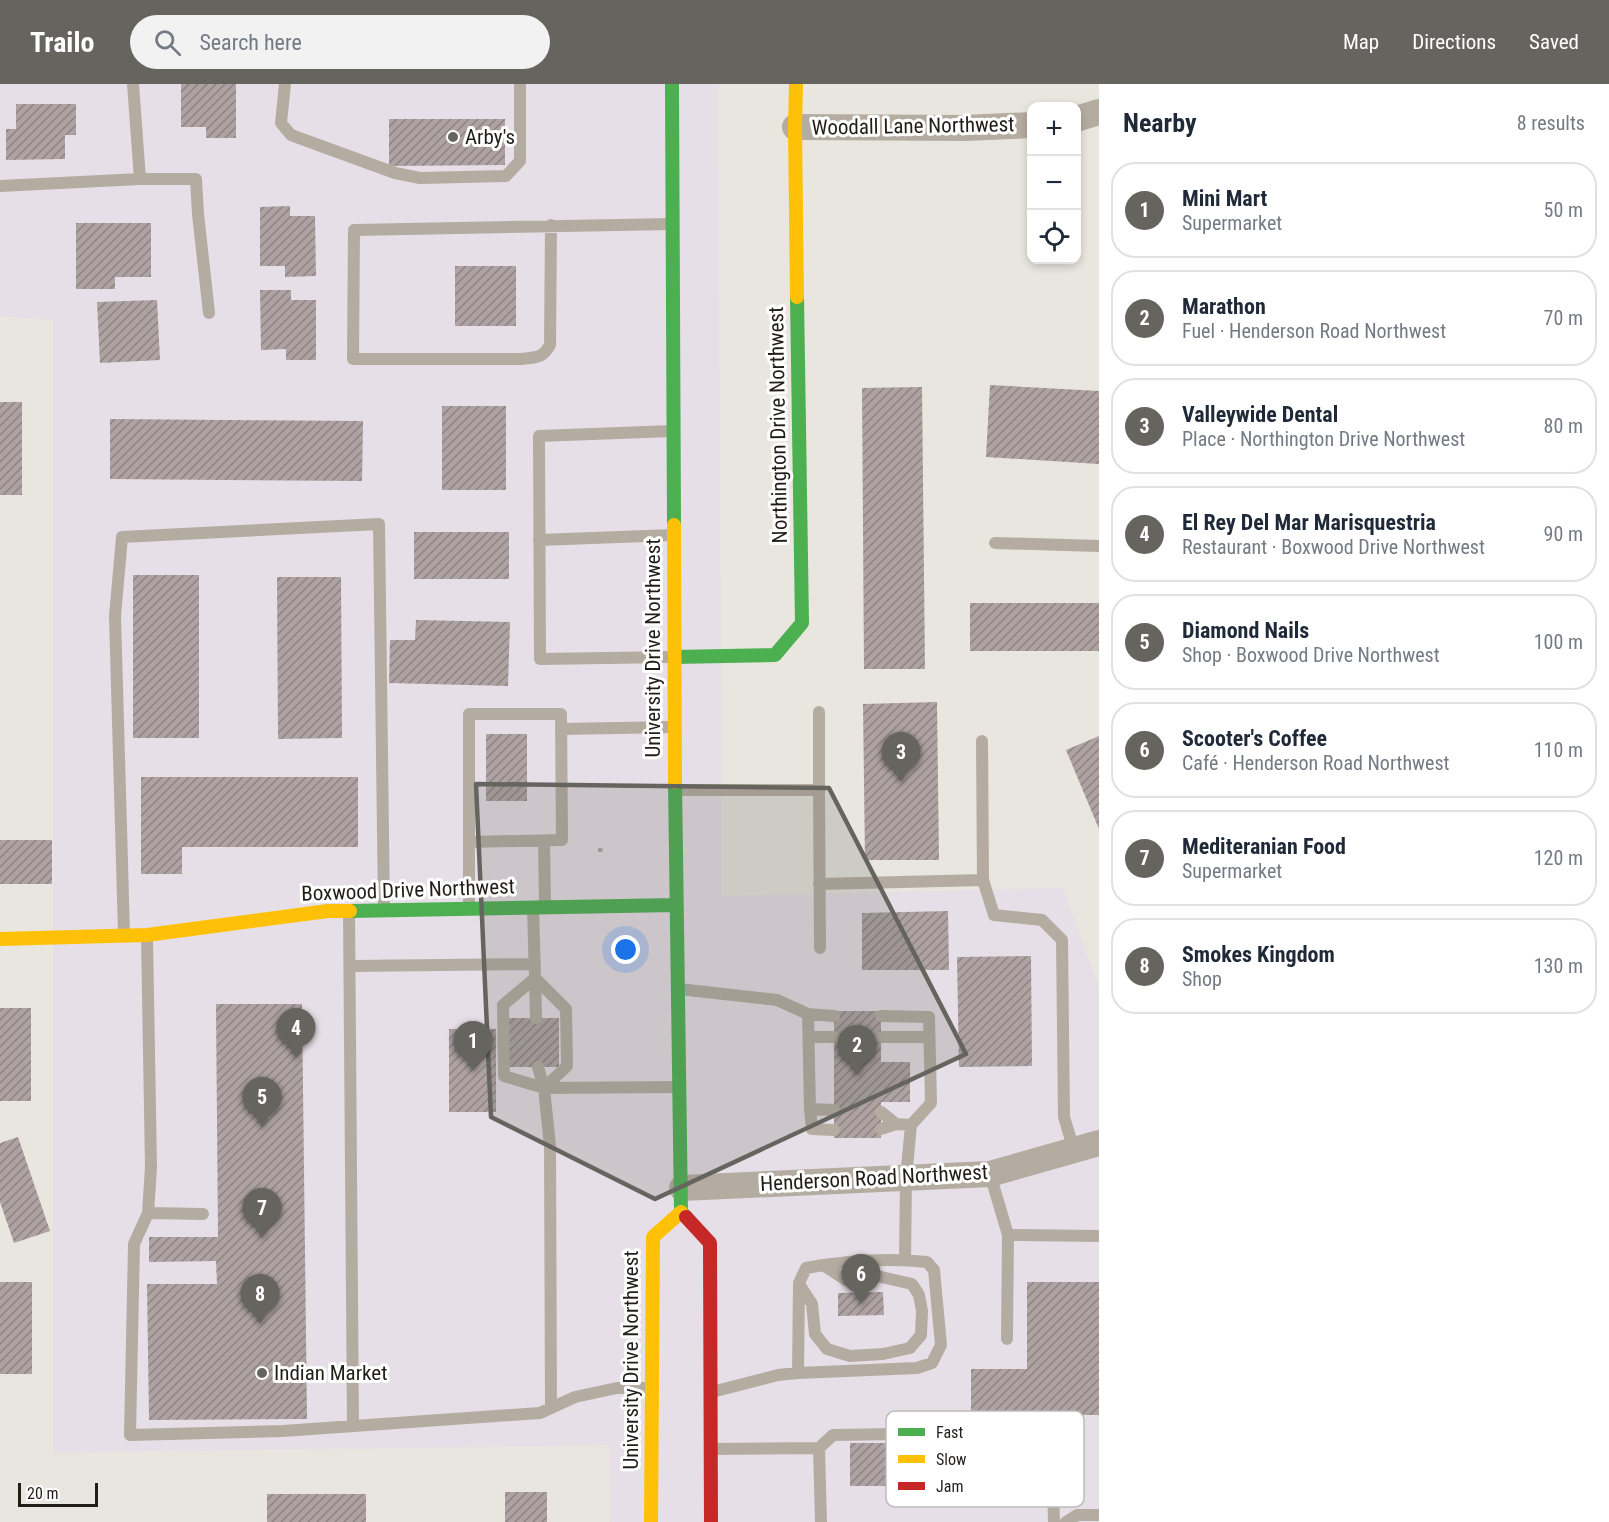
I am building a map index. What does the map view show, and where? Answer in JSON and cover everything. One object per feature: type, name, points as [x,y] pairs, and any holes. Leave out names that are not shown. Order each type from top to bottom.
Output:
[{"type":"main road","name":"University Drive Northwest","points":[[651,1522],[652,1237],[682,1200],[676,904],[672,84]]},
{"type":"main road","name":"Northington Drive Northwest","points":[[674,657],[775,655],[802,623],[796,84]]},
{"type":"main road","name":"Boxwood Drive Northwest","points":[[0,939],[147,935],[328,911],[676,904]]},
{"type":"main road","points":[[682,1200],[710,1243],[711,1522]]},
{"type":"street","points":[[1081,118],[1099,112]]},
{"type":"street","name":"Woodall Lane Northwest","points":[[795,127],[965,128],[1027,125]]},
{"type":"street","name":"Henderson Road Northwest","points":[[682,1200],[906,1178],[990,1174],[1099,1143]]},
{"type":"lane","points":[[134,84],[140,179]]},
{"type":"lane","points":[[285,84],[281,123],[291,135],[395,172],[420,178],[507,176],[520,161],[520,84]]},
{"type":"lane","points":[[0,186],[140,179],[196,179],[209,313]]},
{"type":"lane","points":[[551,225],[550,345],[545,354],[521,359],[352,359],[354,230],[551,225],[672,224]]},
{"type":"lane","points":[[673,431],[539,436],[539,540],[540,659],[674,657]]},
{"type":"lane","points":[[124,935],[115,616],[122,537],[379,524],[384,910]]},
{"type":"lane","points":[[539,540],[674,535]]},
{"type":"lane","points":[[995,543],[1099,546]]},
{"type":"lane","points":[[819,712],[820,948]]},
{"type":"lane","points":[[469,842],[562,840],[561,714],[469,714],[469,842],[469,909]]},
{"type":"lane","points":[[561,729],[675,727]]},
{"type":"lane","points":[[982,741],[983,880],[994,915],[1042,921],[1062,940],[1064,1117],[1074,1150]]},
{"type":"lane","points":[[675,790],[819,790]]},
{"type":"lane","points":[[536,1018],[535,964],[544,841]]},
{"type":"lane","points":[[819,884],[983,880]]},
{"type":"lane","points":[[350,910],[353,1426]]},
{"type":"lane","points":[[147,935],[151,1167],[148,1213],[134,1245],[130,1435],[283,1431],[540,1413],[575,1396],[617,1388],[652,1388]]},
{"type":"lane","points":[[350,966],[535,964]]},
{"type":"lane","points":[[536,978],[566,1009],[567,1066],[544,1088]]},
{"type":"lane","points":[[536,978],[503,1005],[504,1076],[544,1088],[679,1087]]},
{"type":"lane","points":[[678,989],[777,1000],[808,1014],[834,1016]]},
{"type":"lane","points":[[808,1014],[812,1129],[834,1130]]},
{"type":"lane","points":[[881,1016],[929,1017],[932,1103],[911,1125],[906,1178],[905,1260]]},
{"type":"lane","points":[[809,1037],[834,1037]]},
{"type":"lane","points":[[881,1037],[929,1037]]},
{"type":"lane","points":[[538,1067],[544,1088],[550,1146],[551,1408]]},
{"type":"lane","points":[[810,1109],[834,1110]]},
{"type":"lane","points":[[881,1112],[896,1124]]},
{"type":"lane","points":[[881,1129],[896,1124],[911,1125]]},
{"type":"lane","points":[[990,1174],[1008,1235],[1007,1339]]},
{"type":"lane","points":[[148,1213],[203,1214]]},
{"type":"lane","points":[[1008,1235],[1099,1236]]},
{"type":"lane","points":[[711,1392],[778,1375],[916,1368],[932,1363],[941,1345],[934,1270],[927,1262],[905,1260],[806,1268],[799,1282],[798,1373]]},
{"type":"lane","points":[[799,1282],[812,1304],[815,1334],[827,1349],[850,1356],[883,1354],[910,1348],[921,1335],[922,1311],[919,1295],[912,1284],[877,1276],[846,1280],[823,1265]]},
{"type":"lane","points":[[711,1449],[819,1448],[833,1435],[886,1434]]},
{"type":"lane","points":[[819,1448],[821,1522]]},
{"type":"lane","points":[[1054,1507],[1054,1522]]},
{"type":"lane","points":[[1066,1522],[1077,1515],[1099,1515]]},
{"type":"path","points":[[598,849],[604,849]]},
{"type":"highlighted area","points":[[476,784],[829,788],[966,1054],[655,1199],[491,1117]]},
{"type":"shaded area","points":[[0,84],[718,84],[722,896],[1063,888],[1099,988],[1099,1522],[610,1522],[609,1445],[53,1453],[53,320],[0,316]]},
{"type":"building","points":[[181,84],[236,84],[236,138],[206,138],[206,127],[181,127]]},
{"type":"building","points":[[16,104],[76,104],[76,135],[65,135],[65,159],[6,160],[6,129],[16,129]]},
{"type":"building","points":[[389,119],[505,119],[505,165],[389,166]]},
{"type":"building","points":[[290,206],[290,216],[315,216],[316,276],[285,277],[285,266],[260,266],[260,207]]},
{"type":"building","points":[[76,223],[151,223],[151,277],[115,277],[115,289],[76,289]]},
{"type":"building","points":[[455,266],[516,266],[516,326],[455,326]]},
{"type":"building","points":[[260,290],[291,290],[291,300],[316,300],[316,360],[286,360],[286,349],[261,350]]},
{"type":"building","points":[[157,300],[160,360],[100,363],[97,302]]},
{"type":"building","points":[[990,385],[1099,391],[1099,464],[986,457]]},
{"type":"building","points":[[922,387],[925,669],[864,669],[862,388]]},
{"type":"building","points":[[0,402],[22,402],[22,495],[0,495]]},
{"type":"building","points":[[442,406],[506,406],[506,490],[442,490]]},
{"type":"building","points":[[110,419],[363,421],[362,481],[110,479]]},
{"type":"building","points":[[414,532],[509,532],[509,579],[414,579]]},
{"type":"building","points":[[133,575],[199,575],[199,738],[133,738]]},
{"type":"building","points":[[277,577],[341,577],[342,738],[278,739]]},
{"type":"building","points":[[970,603],[1099,603],[1099,651],[970,651]]},
{"type":"building","points":[[416,620],[510,622],[508,686],[389,683],[390,640],[415,640]]},
{"type":"building","points":[[937,702],[939,860],[865,860],[863,704]]},
{"type":"building","points":[[486,734],[527,734],[527,801],[486,801]]},
{"type":"building","points":[[1099,736],[1099,829],[1066,750]]},
{"type":"building","points":[[141,777],[358,777],[358,847],[182,847],[182,874],[141,874]]},
{"type":"building","points":[[0,840],[52,840],[52,884],[0,884]]},
{"type":"building","points":[[948,911],[949,970],[862,970],[862,913]]},
{"type":"building","points":[[1031,956],[1032,1066],[959,1067],[957,957]]},
{"type":"building","points":[[216,1004],[302,1004],[307,1419],[149,1420],[147,1284],[217,1284],[216,1261],[149,1262],[149,1237],[218,1237]]},
{"type":"building","points":[[0,1008],[31,1008],[31,1101],[0,1101]]},
{"type":"building","points":[[834,1011],[881,1011],[881,1062],[910,1062],[910,1102],[881,1102],[881,1138],[834,1138]]},
{"type":"building","points":[[507,1018],[559,1018],[559,1067],[507,1067]]},
{"type":"building","points":[[449,1029],[496,1029],[496,1112],[449,1112]]},
{"type":"building","points":[[18,1137],[50,1231],[14,1243],[0,1202],[0,1143]]},
{"type":"building","points":[[0,1282],[32,1282],[32,1374],[0,1374]]},
{"type":"building","points":[[1027,1282],[1099,1282],[1099,1415],[1084,1415],[1084,1411],[971,1411],[971,1369],[1027,1369]]},
{"type":"building","points":[[883,1292],[884,1315],[838,1316],[838,1293]]},
{"type":"building","points":[[850,1443],[886,1443],[886,1486],[850,1486]]},
{"type":"building","points":[[505,1492],[547,1492],[547,1522],[505,1522]]},
{"type":"building","points":[[267,1494],[366,1494],[366,1522],[267,1522]]},
{"type":"traffic: fast","points":[[672,84],[674,525]]},
{"type":"traffic: fast","points":[[674,657],[775,655],[802,623],[797,297]]},
{"type":"traffic: fast","points":[[675,782],[681,1212],[686,1217]]},
{"type":"traffic: fast","points":[[350,911],[676,905]]},
{"type":"traffic: slow","points":[[796,84],[797,297]]},
{"type":"traffic: slow","points":[[674,525],[675,782]]},
{"type":"traffic: slow","points":[[0,939],[147,935],[328,911],[350,911]]},
{"type":"traffic: slow","points":[[651,1522],[653,1237],[681,1212]]},
{"type":"traffic: jam","points":[[686,1217],[710,1243],[711,1522]]},
{"type":"place","name":"Arby's","points":[[453,137]]},
{"type":"place","name":"Valleywide Dental","points":[[901,782]]},
{"type":"place","name":"El Rey Del Mar Marisquestria","points":[[296,1058]]},
{"type":"place","name":"Mini Mart","points":[[473,1071]]},
{"type":"place","name":"Marathon","points":[[857,1075]]},
{"type":"place","name":"Diamond Nails","points":[[262,1127]]},
{"type":"place","name":"Mediteranian Food","points":[[262,1238]]},
{"type":"place","name":"Scooter's Coffee","points":[[861,1304]]},
{"type":"place","name":"Smokes Kingdom","points":[[260,1324]]},
{"type":"place","name":"Indian Market","points":[[262,1373]]}]
